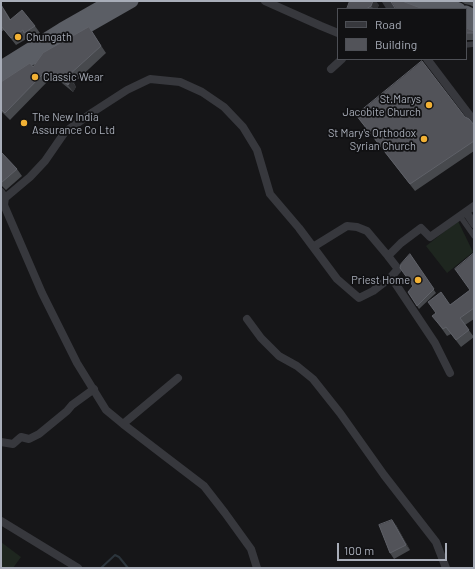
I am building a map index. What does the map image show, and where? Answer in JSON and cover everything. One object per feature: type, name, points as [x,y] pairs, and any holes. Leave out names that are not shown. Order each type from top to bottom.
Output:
[{"type":"highway","points":[[2,69],[57,32],[111,1]]},
{"type":"highway","points":[[2,69],[27,61],[132,1]]},
{"type":"highway","points":[[410,1],[431,8]]},
{"type":"highway","points":[[437,1],[456,8]]},
{"type":"street","points":[[265,1],[337,33]]},
{"type":"street","points":[[331,69],[341,60]]},
{"type":"street","points":[[428,60],[474,122]]},
{"type":"street","points":[[257,568],[251,549],[225,512],[204,486],[122,424],[106,410],[77,362],[42,294],[4,205],[2,197],[30,177],[45,161],[65,132],[127,90],[150,79],[180,82],[202,92],[224,106],[243,127],[257,150],[270,194],[299,228],[313,247],[337,279],[360,298],[373,291],[391,277],[398,269],[367,231],[357,227],[347,226],[313,247]]},
{"type":"street","points":[[388,256],[401,243],[421,228],[430,237],[474,206]]},
{"type":"street","points":[[463,214],[474,224]]},
{"type":"street","points":[[463,214],[474,236]]},
{"type":"street","points":[[391,277],[435,343],[450,373]]},
{"type":"street","points":[[247,319],[261,338],[279,356],[297,366],[314,379],[384,475],[436,542],[446,568]]},
{"type":"street","points":[[122,424],[178,378]]},
{"type":"street","points":[[1,442],[14,444],[22,437],[29,438],[39,434],[68,411],[72,405],[94,389]]},
{"type":"street","points":[[1,521],[78,568]]},
{"type":"shaded area","points":[[458,221],[473,252],[447,273],[426,246]]},
{"type":"shaded area","points":[[1,542],[21,557],[13,568],[1,568]]},
{"type":"building","points":[[350,1],[373,1],[371,6],[368,8],[347,8]]},
{"type":"building","points":[[391,1],[402,1],[420,8],[395,8]]},
{"type":"building","points":[[1,5],[10,20],[22,10],[35,26],[24,33],[23,30],[11,38],[1,26]]},
{"type":"building","points":[[89,27],[101,46],[68,76],[71,80],[68,85],[52,72],[43,74],[5,113],[1,109],[1,82],[30,63],[33,67],[43,53]]},
{"type":"building","points":[[467,28],[474,31],[474,33],[467,33]]},
{"type":"building","name":"St Mary's Orthodox Syrian Church","points":[[422,61],[465,117],[474,125],[474,141],[410,184],[356,115]]},
{"type":"building","points":[[1,152],[17,169],[1,183]]},
{"type":"building","name":"Priest Home","points":[[410,254],[434,289],[417,306],[408,292],[413,286],[400,268],[401,264]]},
{"type":"building","points":[[473,254],[474,308],[460,318],[469,330],[456,340],[446,327],[443,329],[432,316],[436,313],[428,302],[441,292],[450,305],[470,290],[455,269]]},
{"type":"building","points":[[392,520],[406,545],[390,553],[379,525]]},
{"type":"waterway","points":[[101,568],[115,555],[119,557],[128,568]]},
{"type":"place","name":"Chungath","points":[[18,37]]},
{"type":"place","name":"Classic Wear","points":[[35,77]]},
{"type":"place","name":"St.Marys Jacobite Church","points":[[429,105]]},
{"type":"place","name":"The New India Assurance Co Ltd","points":[[24,123]]},
{"type":"place","name":"St Mary's Orthodox Syrian Church","points":[[424,139]]},
{"type":"place","name":"Priest Home","points":[[418,280]]}]
